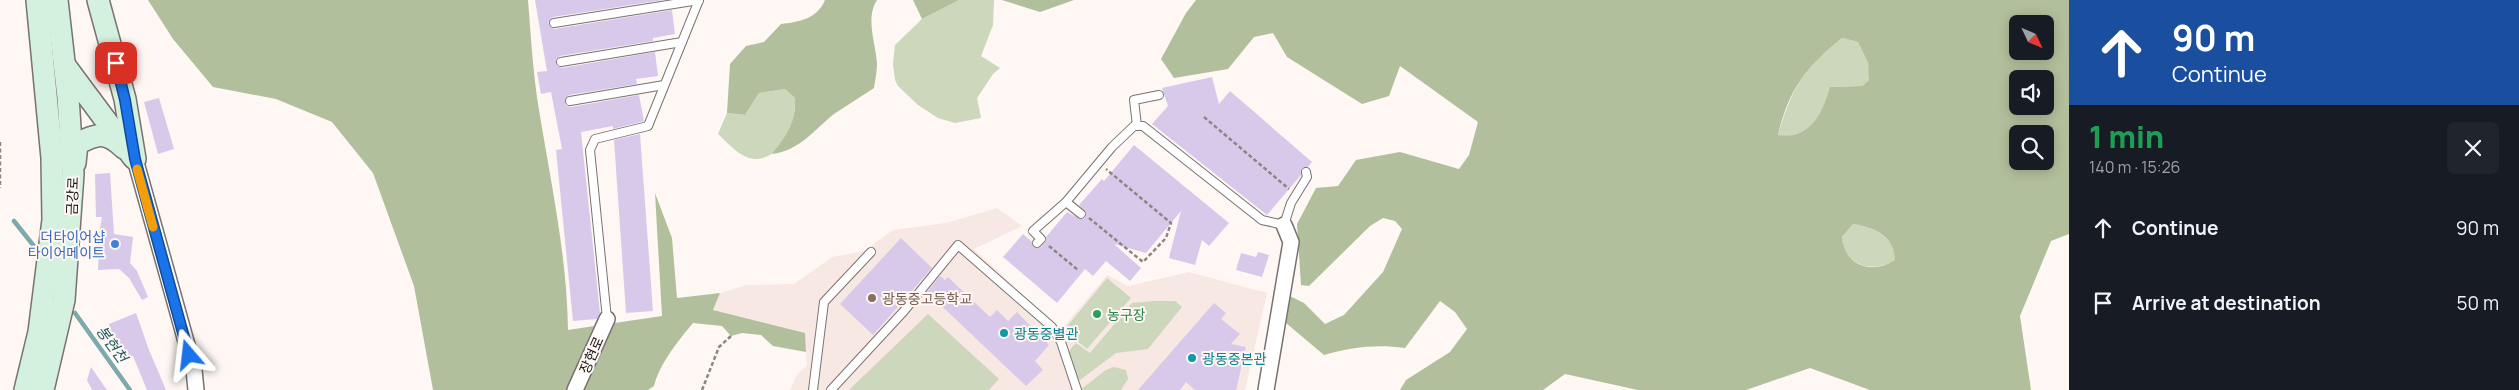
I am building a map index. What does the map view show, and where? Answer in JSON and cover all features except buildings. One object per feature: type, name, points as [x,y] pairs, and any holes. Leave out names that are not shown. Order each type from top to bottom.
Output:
[{"type":"main road","name":"금강로","points":[[25,390],[40,332],[53,220],[52,158],[37,0]]},
{"type":"main road","name":"금강로","points":[[43,390],[64,300],[73,174],[57,0]]},
{"type":"main road","points":[[98,0],[125,100],[135,159]]},
{"type":"main road","points":[[41,31],[64,65],[135,159]]},
{"type":"main road","points":[[73,174],[78,144],[94,135],[107,136],[116,141],[135,159]]},
{"type":"street","points":[[135,159],[194,370],[203,390]]},
{"type":"street","points":[[1266,390],[1291,242],[1284,225]]},
{"type":"street","name":"장현로","points":[[575,390],[607,319]]},
{"type":"street","points":[[194,370],[196,390]]},
{"type":"lane","points":[[554,24],[699,0]]},
{"type":"lane","points":[[607,319],[590,150],[595,139],[648,126],[699,0]]},
{"type":"lane","points":[[561,62],[682,42]]},
{"type":"lane","points":[[570,101],[664,85]]},
{"type":"lane","points":[[1137,126],[1134,100],[1159,95]]},
{"type":"lane","points":[[1042,242],[1033,231],[1066,202],[1134,126],[1144,126],[1174,147],[1262,220],[1284,225],[1296,195],[1307,177],[1306,172]]},
{"type":"lane","points":[[1066,202],[1085,216]]},
{"type":"lane","points":[[831,390],[904,311],[958,245],[1052,327],[1061,342],[1078,390]]},
{"type":"lane","points":[[813,390],[824,302],[871,252]]},
{"type":"path","points":[[1204,117],[1296,195]]},
{"type":"path","points":[[0,142],[0,188]]},
{"type":"path","points":[[1085,216],[1143,262],[1166,238],[1171,223],[1099,164]]},
{"type":"path","points":[[1042,242],[1078,270]]},
{"type":"path","points":[[702,390],[719,347],[732,336]]},
{"type":"shaded area","name":"광동중고등학교","points":[[997,208],[1022,226],[974,249],[1061,330],[1107,275],[1128,286],[1189,272],[1267,293],[1245,390],[790,390],[798,373],[807,366],[805,333],[713,310],[720,293],[746,285],[794,284],[832,257],[864,251],[893,230],[946,223]]},
{"type":"green space","points":[[148,0],[528,0],[537,96],[562,247],[568,330],[594,326],[567,390],[433,390],[414,286],[373,173],[332,122],[276,99],[213,87],[173,39]]},
{"type":"green space","points":[[825,0],[877,0],[871,23],[877,64],[874,88],[834,114],[798,144],[790,149],[772,154],[790,128],[794,114],[795,98],[785,89],[759,93],[745,115],[727,113],[730,64],[746,46],[764,42],[781,24],[801,21],[807,18],[822,6]]},
{"type":"green space","points":[[913,0],[959,0],[922,19]]},
{"type":"green space","points":[[959,0],[994,0],[993,25],[981,56],[1000,68],[993,74],[977,98],[981,118],[955,123],[938,118],[918,105],[898,86],[895,80],[893,64],[895,45],[922,19]]},
{"type":"green space","points":[[1002,0],[1074,0],[1040,12]]},
{"type":"green space","points":[[1196,0],[2069,0],[2069,234],[2051,241],[2020,316],[2031,390],[1870,390],[1810,368],[1746,390],[1638,390],[1565,374],[1543,390],[1400,390],[1406,380],[1450,352],[1467,329],[1455,312],[1440,301],[1405,348],[1364,347],[1324,355],[1286,323],[1290,296],[1304,303],[1325,324],[1344,315],[1383,272],[1402,229],[1395,221],[1383,218],[1370,226],[1309,286],[1301,285],[1297,224],[1316,188],[1338,186],[1356,160],[1400,152],[1459,169],[1469,155],[1478,122],[1400,66],[1389,96],[1362,104],[1287,57],[1273,33],[1254,37],[1228,69],[1174,78],[1161,59],[1186,13]],"holes":[[[1842,38],[1858,42],[1868,63],[1869,80],[1862,86],[1830,87],[1819,115],[1813,123],[1798,134],[1789,136],[1778,135],[1788,104],[1801,80],[1818,59]],[[1853,224],[1876,231],[1882,234],[1891,244],[1895,260],[1877,267],[1861,265],[1848,255],[1842,237]]]},
{"type":"green space","points":[[1842,38],[1858,42],[1868,63],[1870,79],[1862,86],[1831,87],[1822,110],[1813,124],[1793,137],[1778,135],[1794,91],[1801,80],[1817,60]]},
{"type":"green space","points":[[785,89],[795,98],[795,107],[787,136],[775,152],[767,157],[751,159],[741,154],[718,134],[727,113],[745,115],[759,93]]},
{"type":"green space","points":[[655,193],[672,238],[677,298],[720,293],[713,310],[805,333],[806,352],[773,346],[761,335],[742,333],[731,336],[722,326],[693,323],[665,361],[654,386],[648,390],[581,390],[608,324],[662,316]]},
{"type":"green space","points":[[1853,224],[1882,234],[1891,244],[1896,260],[1887,264],[1869,267],[1854,261],[1844,247],[1842,237]]},
{"type":"green space","name":"농구장","points":[[1107,278],[1131,298],[1087,349],[1064,330]]},
{"type":"green space","points":[[1175,301],[1182,307],[1148,349],[1116,353],[1080,380],[1076,378],[1067,353],[1076,343],[1090,353],[1132,303]]},
{"type":"green space","points":[[928,314],[999,379],[989,390],[849,390]]},
{"type":"green space","points":[[1114,367],[1126,370],[1128,379],[1121,390],[1080,390],[1106,370]]},
{"type":"waterway","name":"봉현천","points":[[14,221],[41,255]]},
{"type":"waterway","name":"봉현천","points":[[75,313],[130,390]]},
{"type":"slow traffic","points":[[137,169],[153,227]]},
{"type":"place","name":"더타이어샵 타이어메이트","points":[[115,244]]},
{"type":"place","name":"광동중고등학교","points":[[872,298]]},
{"type":"place","name":"농구장","points":[[1097,314]]},
{"type":"place","name":"광동중별관","points":[[1004,333]]},
{"type":"place","name":"광동중본관","points":[[1192,358]]},
{"type":"route","points":[[116,63],[125,100],[135,159],[189,355]]}]
